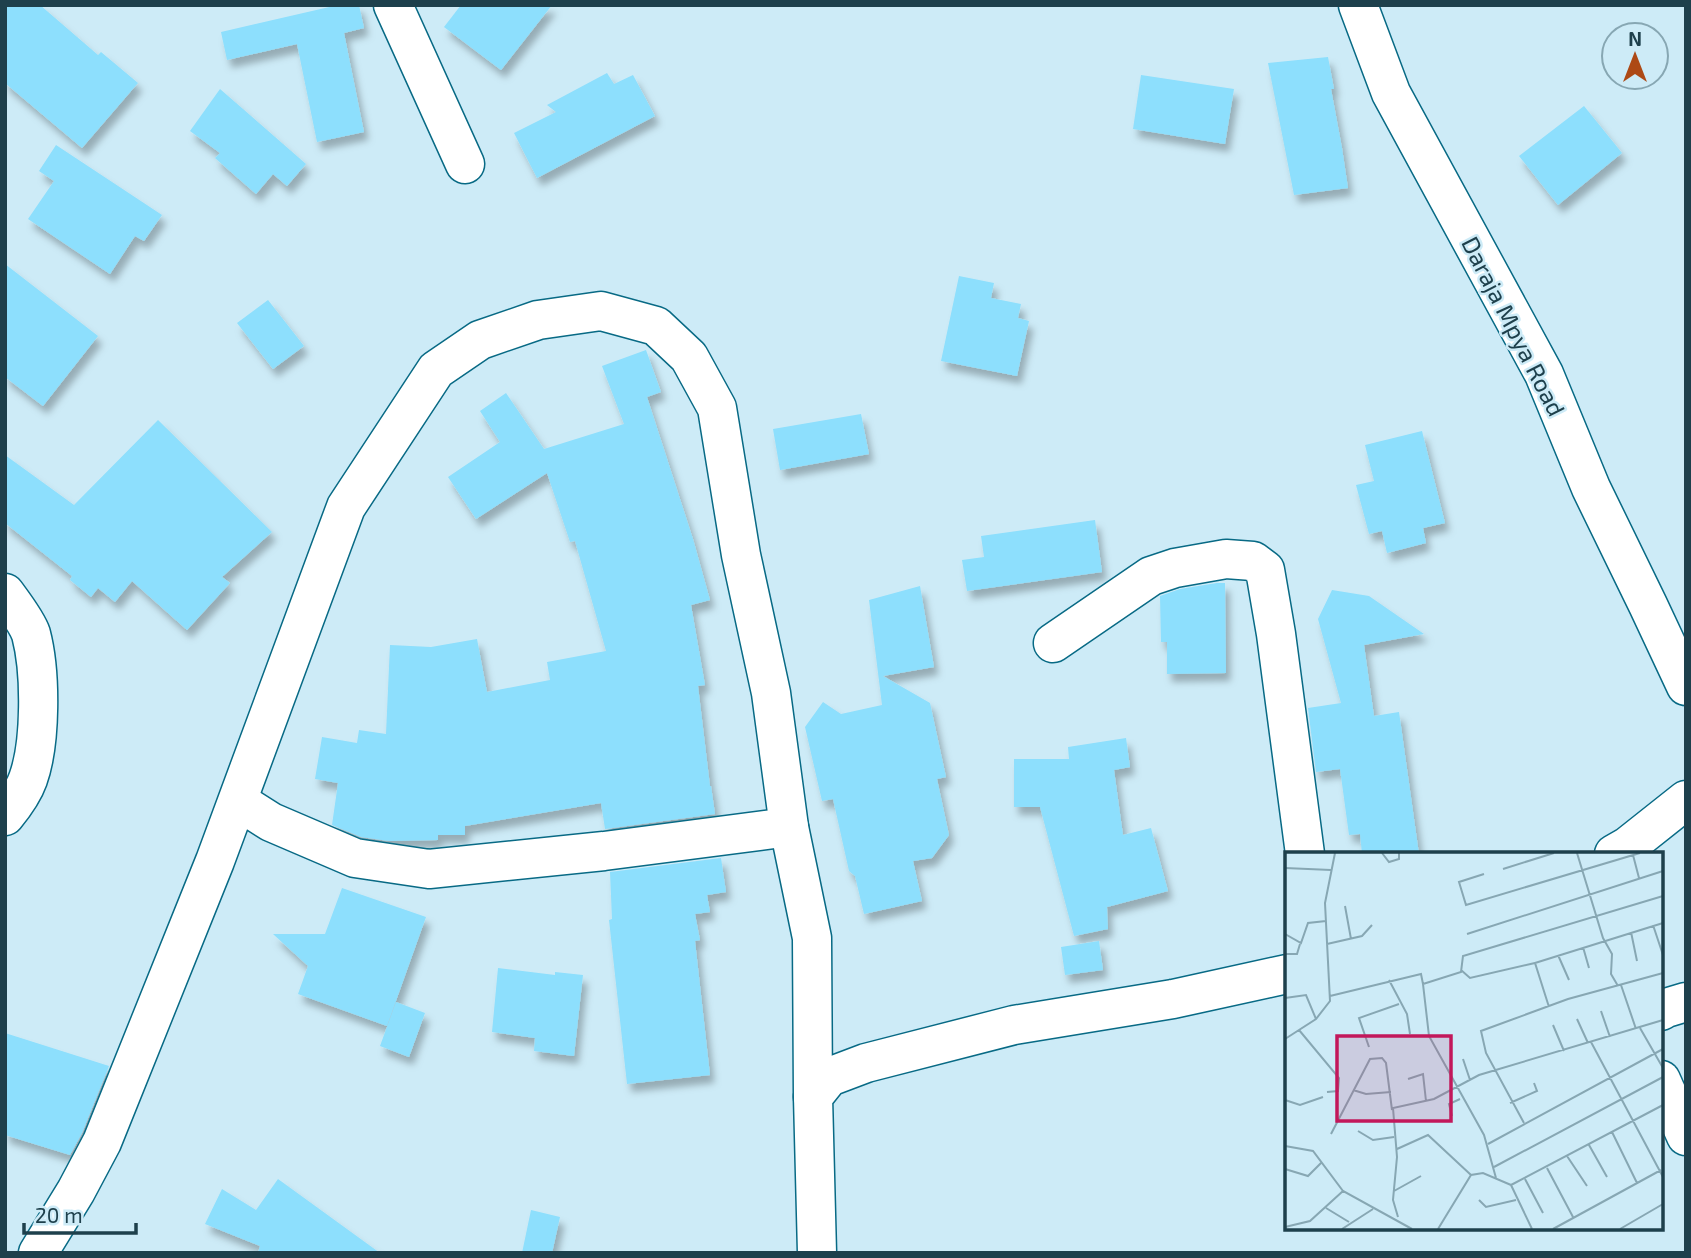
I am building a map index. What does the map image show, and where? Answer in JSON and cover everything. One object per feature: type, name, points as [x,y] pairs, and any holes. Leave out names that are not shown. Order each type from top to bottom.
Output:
[{"type":"street","points":[[393,5],[465,164]]},
{"type":"street","name":"Daraja Mpya Road","points":[[1358,5],[1391,93],[1544,374],[1591,488],[1686,686]]},
{"type":"street","points":[[38,1253],[102,1142],[238,801],[346,507],[436,370],[480,340],[538,320],[601,311],[656,326],[689,357],[717,408],[741,555],[771,693],[789,827],[812,938],[817,1253]]},
{"type":"street","points":[[1053,643],[1152,576],[1175,568],[1226,559],[1252,561],[1265,570],[1305,852]]},
{"type":"street","points":[[5,593],[30,632],[36,668],[38,712],[28,779],[5,816]]},
{"type":"street","points":[[1618,852],[1686,800]]},
{"type":"street","points":[[238,801],[271,822],[355,858],[429,869],[604,851],[789,827]]},
{"type":"street","points":[[813,1097],[830,1077],[866,1063],[1014,1025],[1172,999],[1285,974]]},
{"type":"street","points":[[1663,1010],[1686,1002]]},
{"type":"street","points":[[1663,1084],[1686,1136]]},
{"type":"building","points":[[5,5],[40,5],[98,55],[101,52],[138,83],[82,148],[5,83]]},
{"type":"building","points":[[338,5],[359,5],[364,28],[344,33],[364,132],[317,142],[297,44],[227,60],[221,32]]},
{"type":"building","points":[[461,5],[552,5],[501,70],[444,27]]},
{"type":"building","points":[[1328,57],[1348,188],[1294,195],[1268,63]]},
{"type":"building","points":[[607,73],[614,84],[633,75],[655,116],[537,178],[514,133],[556,112],[547,105]]},
{"type":"building","points":[[1141,75],[1234,89],[1225,144],[1133,129]]},
{"type":"building","points":[[220,89],[306,164],[287,186],[273,174],[256,194],[215,158],[220,153],[190,131]]},
{"type":"building","points":[[1584,106],[1622,153],[1558,205],[1519,156]]},
{"type":"building","points":[[56,145],[162,215],[144,241],[135,236],[110,274],[28,219],[54,181],[39,171]]},
{"type":"building","points":[[5,264],[98,336],[43,406],[5,377]]},
{"type":"building","points":[[959,276],[994,283],[991,298],[1021,304],[1018,318],[1029,321],[1017,376],[941,361]]},
{"type":"building","points":[[268,300],[304,346],[273,369],[237,323]]},
{"type":"building","points":[[646,350],[661,392],[647,397],[710,600],[691,605],[705,685],[698,686],[715,814],[605,829],[601,803],[465,826],[465,835],[438,835],[438,840],[389,841],[361,837],[332,825],[338,783],[315,779],[322,737],[357,743],[359,730],[386,734],[390,645],[431,647],[477,639],[487,692],[550,680],[547,662],[606,651],[575,541],[570,542],[547,473],[476,519],[448,477],[500,442],[480,411],[506,393],[544,449],[624,424],[602,366]]},
{"type":"building","points":[[861,414],[869,454],[780,470],[773,429]]},
{"type":"building","points":[[158,420],[272,532],[222,577],[230,583],[187,630],[132,581],[115,602],[98,588],[91,597],[70,580],[72,576],[5,523],[5,455],[74,505]]},
{"type":"building","points":[[1422,431],[1445,523],[1423,528],[1426,543],[1387,553],[1382,531],[1369,534],[1356,485],[1374,481],[1365,445]]},
{"type":"building","points":[[1095,520],[1102,572],[967,591],[962,560],[984,557],[981,536]]},
{"type":"building","points":[[1225,583],[1226,673],[1167,674],[1167,642],[1161,642],[1160,596],[1180,589]]},
{"type":"building","points":[[920,586],[934,667],[883,676],[930,703],[946,777],[937,779],[949,835],[932,858],[913,861],[922,901],[864,914],[855,876],[849,871],[833,799],[822,801],[805,727],[823,702],[841,714],[882,705],[869,600]]},
{"type":"building","points":[[1332,590],[1369,596],[1424,634],[1364,645],[1374,716],[1399,712],[1419,852],[1362,852],[1360,834],[1349,835],[1340,769],[1316,772],[1308,708],[1341,703],[1318,619]]},
{"type":"building","points":[[1126,738],[1130,767],[1114,770],[1123,835],[1151,828],[1168,891],[1107,907],[1108,929],[1074,936],[1040,807],[1014,807],[1014,759],[1069,759],[1068,747]]},
{"type":"building","points":[[721,858],[726,892],[707,895],[710,912],[695,914],[700,940],[695,941],[710,1075],[627,1084],[609,920],[612,919],[610,872]]},
{"type":"building","points":[[342,888],[426,917],[387,1026],[298,994],[308,966],[273,934],[325,934]]},
{"type":"building","points":[[1099,941],[1103,970],[1065,975],[1061,947]]},
{"type":"building","points":[[498,968],[555,975],[555,972],[583,975],[574,1056],[534,1051],[535,1038],[492,1032]]},
{"type":"building","points":[[396,1002],[425,1013],[409,1057],[380,1046]]},
{"type":"building","points":[[5,1033],[109,1066],[82,1133],[70,1155],[5,1135]]},
{"type":"building","points":[[278,1179],[380,1253],[258,1253],[260,1246],[205,1224],[222,1189],[256,1210]]},
{"type":"building","points":[[531,1210],[560,1217],[552,1253],[522,1253]]}]
